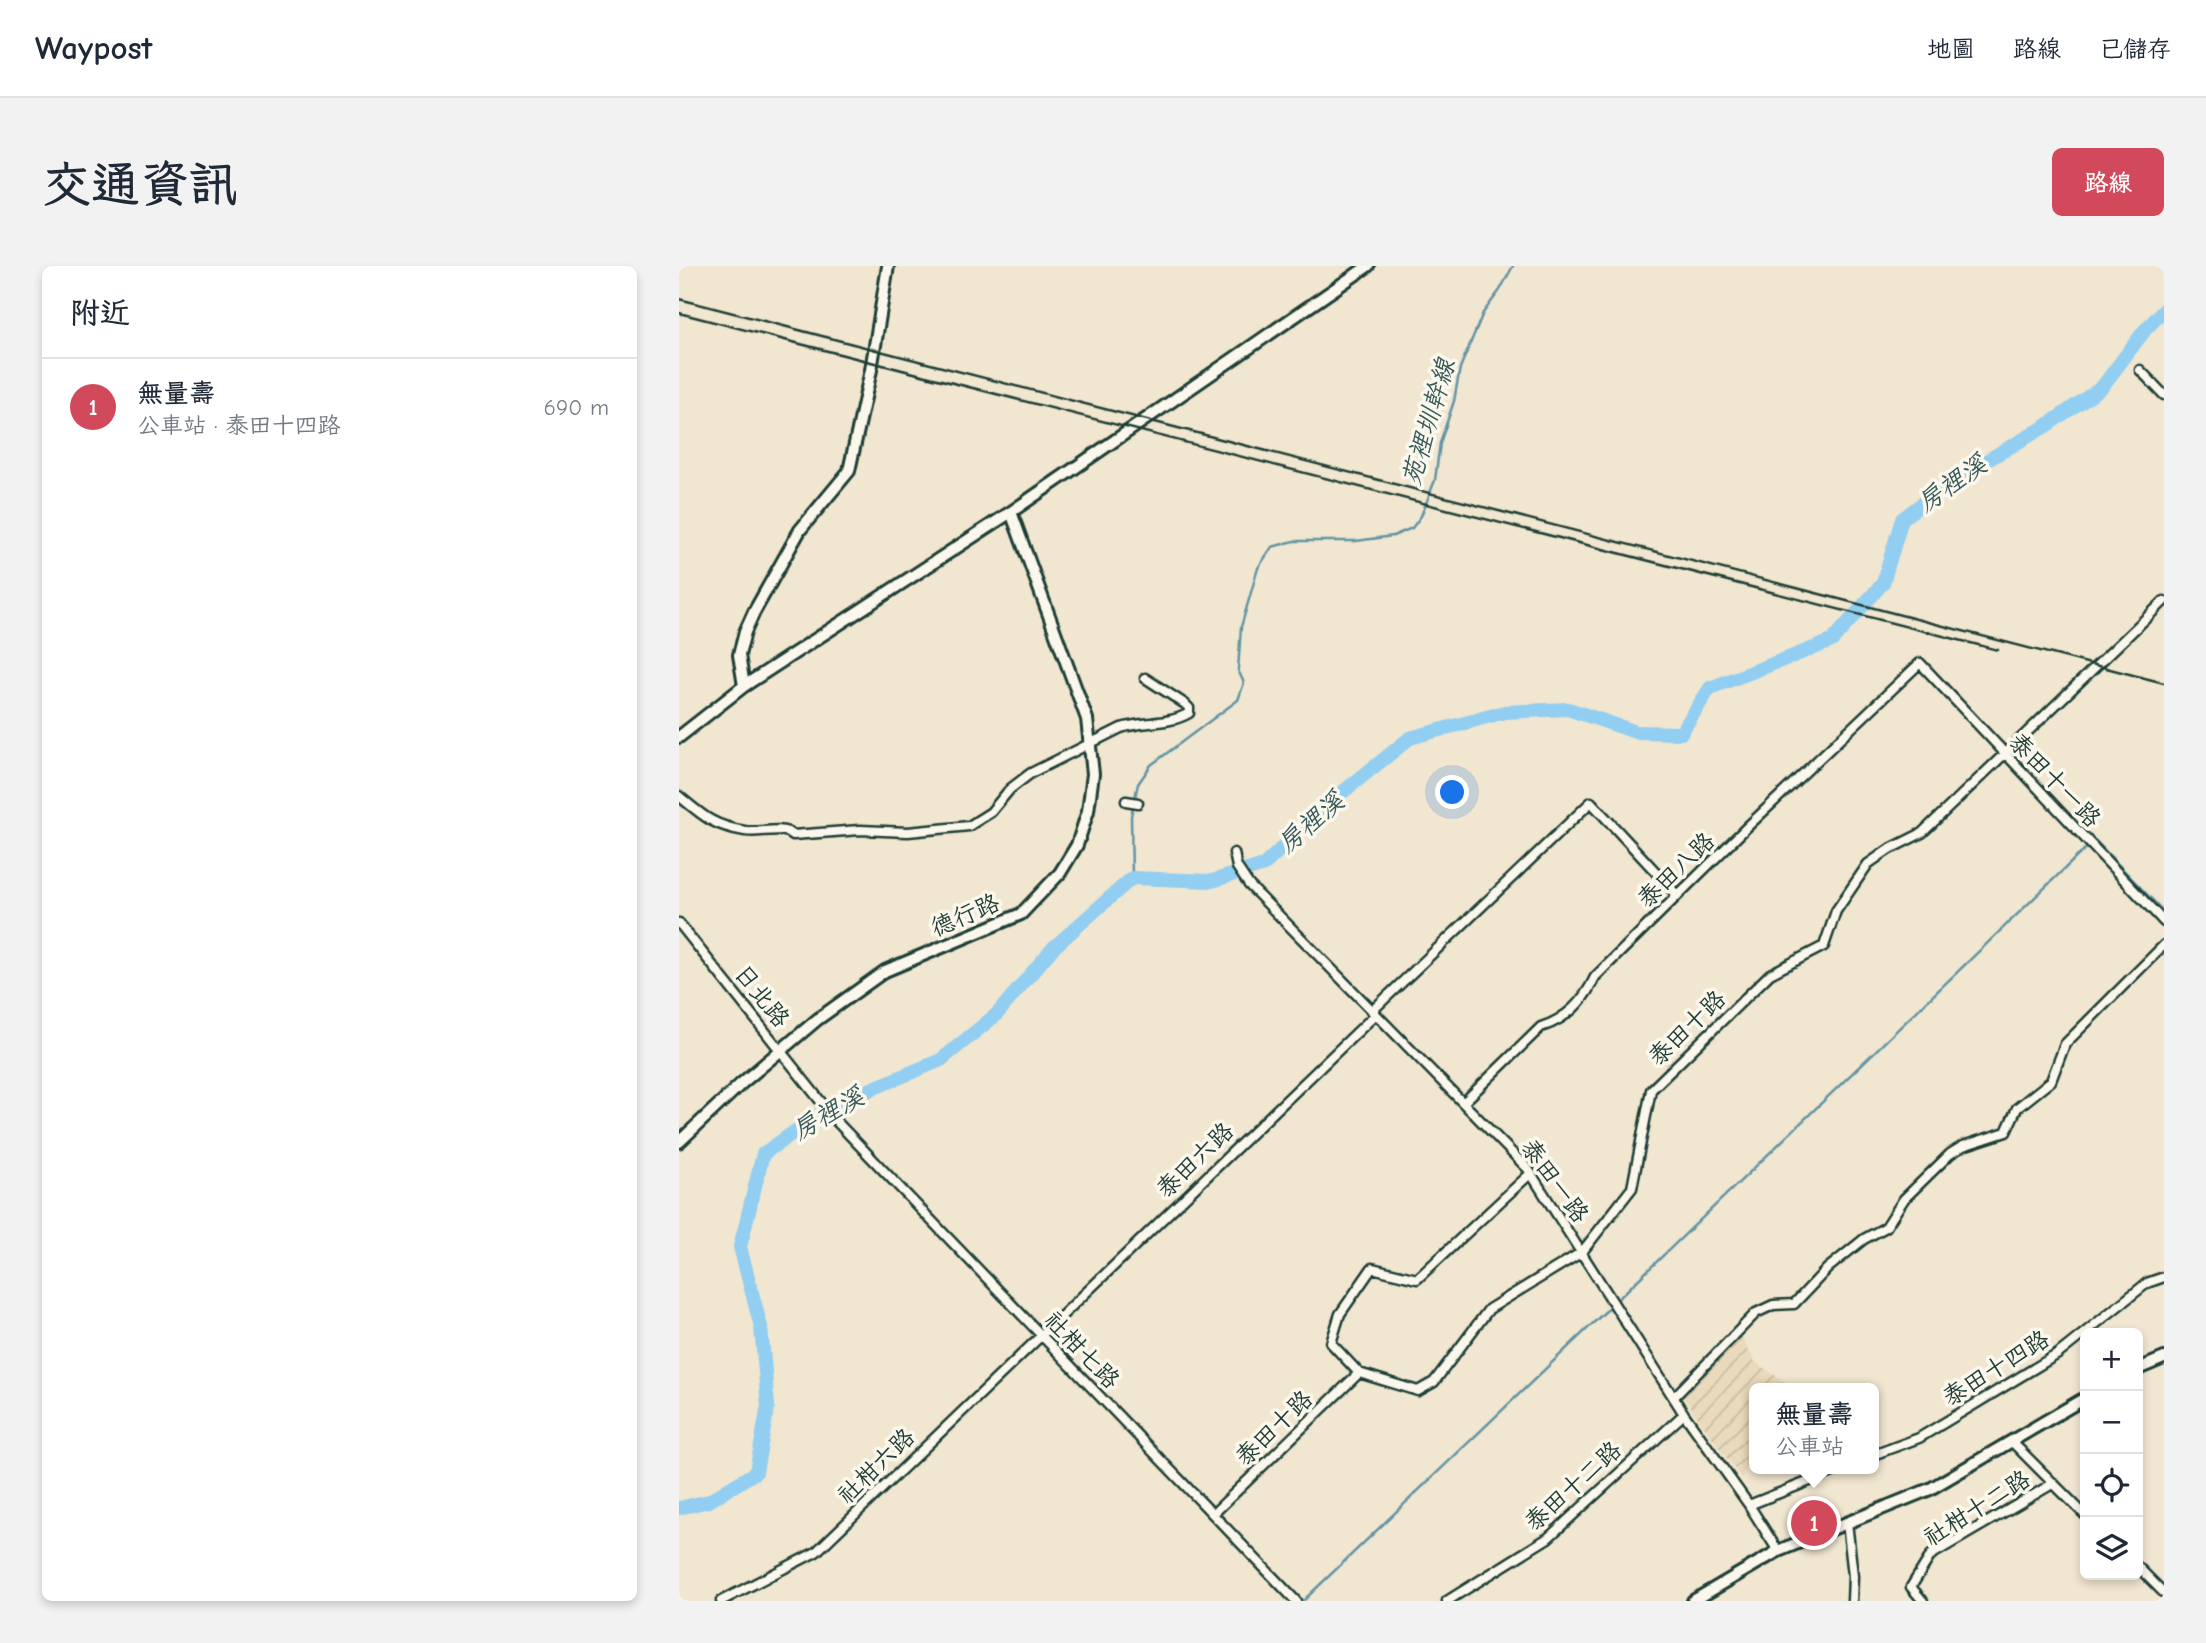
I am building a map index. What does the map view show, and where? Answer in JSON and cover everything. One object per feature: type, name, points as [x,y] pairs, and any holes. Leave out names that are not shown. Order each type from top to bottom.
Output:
[{"type":"street","points":[[744,686],[739,655],[750,622],[800,530],[849,471],[871,370],[888,266]]},
{"type":"street","points":[[679,737],[744,686],[1011,512],[1368,266]]},
{"type":"street","points":[[2140,370],[2164,395]]},
{"type":"street","name":"德行路","points":[[679,1142],[742,1083],[818,1019],[885,971],[1021,914],[1060,873],[1077,845],[1088,811],[1093,774],[1087,719],[1011,512]]},
{"type":"street","name":"泰田十路","points":[[1213,1514],[1359,1373],[1418,1391],[1434,1382],[1489,1309],[1582,1252],[1632,1188],[1651,1090],[1770,974],[1824,946],[1836,911],[1868,864],[1888,850],[1922,834],[2164,601]]},
{"type":"street","name":"泰田十一路","points":[[1920,663],[2164,922]]},
{"type":"street","name":"泰田八路","points":[[1463,1103],[1541,1027],[1557,1022],[1586,997],[1595,977],[1677,895],[1920,663]]},
{"type":"street","points":[[679,796],[709,821],[747,832],[784,830],[793,835],[819,831],[908,832],[961,828],[978,822],[991,812],[1010,789],[1031,773],[1121,728],[1169,722],[1189,712],[1185,704],[1145,678]]},
{"type":"street","points":[[1126,801],[1138,803]]},
{"type":"street","name":"泰田六路","points":[[1041,1334],[1591,802],[1677,895]]},
{"type":"street","name":"泰田一路","points":[[1234,853],[1244,880],[1531,1173],[1684,1413],[1749,1505],[1777,1551]]},
{"type":"street","name":"日北路","points":[[681,929],[840,1125]]},
{"type":"street","points":[[1675,1396],[1756,1313],[1773,1305],[1794,1304],[1828,1268],[1864,1239],[1886,1227],[1904,1199],[1950,1154],[1963,1146],[2005,1132],[2017,1108],[2051,1081],[2065,1044],[2164,945]]},
{"type":"street","name":"社柑七路","points":[[840,1125],[1296,1601]]},
{"type":"street","points":[[1359,1373],[1331,1343],[1340,1314],[1372,1268],[1417,1279],[1531,1173]]},
{"type":"street","name":"泰田十四路","points":[[1879,1453],[1919,1438],[2058,1354],[2147,1283],[2164,1277]]},
{"type":"street","name":"社柑六路","points":[[721,1601],[816,1552],[1041,1334]]},
{"type":"street","points":[[2143,1368],[2164,1358]]},
{"type":"street","points":[[1693,1601],[1777,1551],[1930,1489],[2080,1401]]},
{"type":"street","name":"泰田十二路","points":[[1447,1601],[1548,1538],[1684,1413]]},
{"type":"street","points":[[2011,1441],[2080,1510]]},
{"type":"street","points":[[1749,1505],[1827,1474]]},
{"type":"street","name":"社柑十二路","points":[[1923,1601],[1911,1587],[1931,1555],[2054,1483]]},
{"type":"street","points":[[1847,1522],[1853,1577],[1852,1601]]},
{"type":"street","points":[[2143,1572],[2164,1593]]},
{"type":"shaded area","points":[[1739,1332],[1755,1362],[1786,1383],[1749,1383],[1749,1466],[1741,1478],[1683,1397]]},
{"type":"waterway","name":"苑裡圳幹線","points":[[1132,878],[1131,816],[1138,784],[1151,765],[1238,700],[1244,683],[1238,670],[1241,627],[1258,568],[1272,547],[1294,541],[1356,541],[1393,536],[1412,528],[1421,516],[1435,480],[1440,443],[1454,401],[1460,368],[1483,313],[1513,266]]},
{"type":"waterway","name":"房裡溪","points":[[679,1508],[709,1501],[756,1472],[768,1406],[761,1327],[740,1247],[763,1154],[831,1106],[941,1060],[997,1014],[1053,948],[1132,878],[1212,881],[1264,865],[1328,804],[1410,738],[1505,712],[1568,709],[1636,732],[1681,733],[1710,688],[1832,641],[1883,583],[1902,519],[1950,482],[2046,426],[2102,387],[2145,330],[2164,310]]},
{"type":"waterway","points":[[2095,840],[2164,912]]},
{"type":"waterway","points":[[1619,1298],[2085,849]]},
{"type":"waterway","points":[[1304,1600],[1610,1307]]},
{"type":"railway","points":[[679,299],[2164,683]]},
{"type":"railway","points":[[679,313],[1998,650]]},
{"type":"place","name":"無量壽","points":[[1814,1523]]}]
